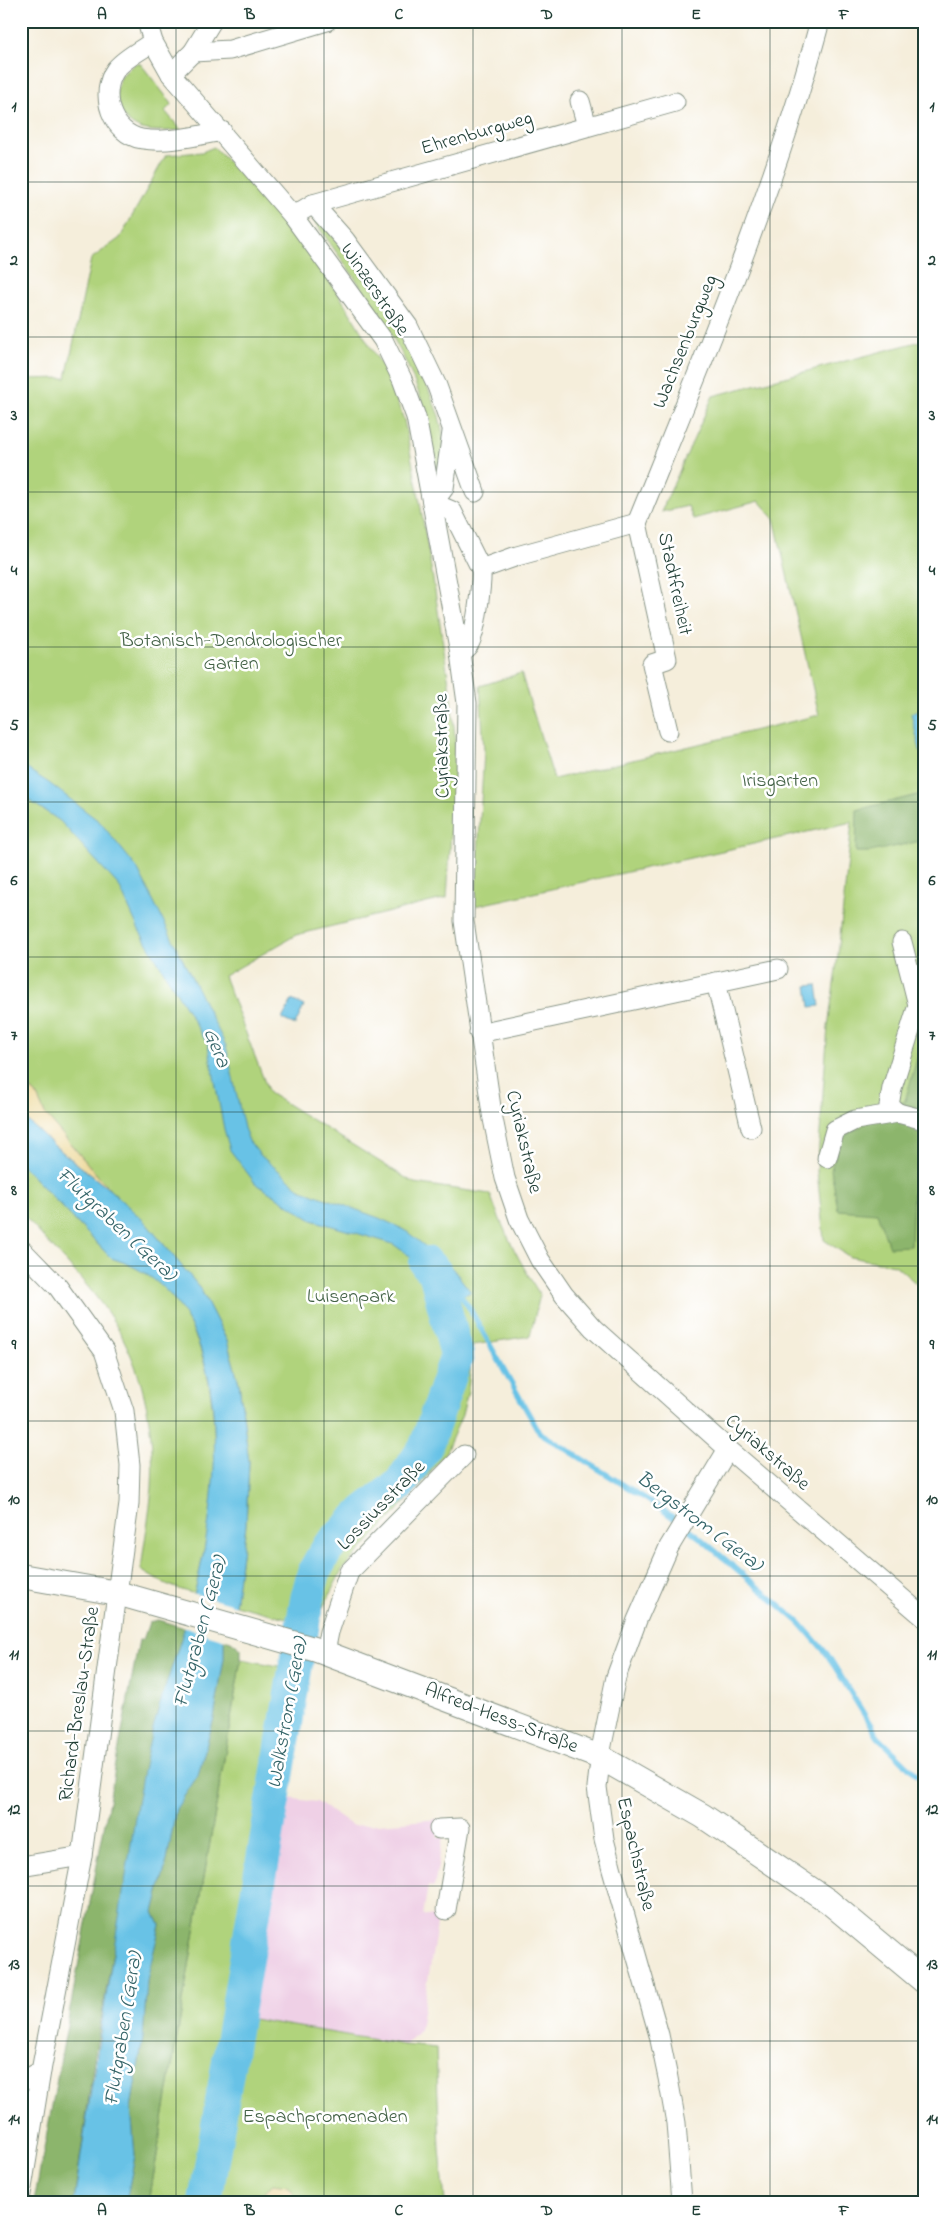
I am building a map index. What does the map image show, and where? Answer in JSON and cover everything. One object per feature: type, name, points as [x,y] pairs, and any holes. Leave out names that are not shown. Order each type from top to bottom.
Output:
[{"type":"main road","name":"Alfred-Hess-Straße","points":[[21,1576],[117,1593],[321,1651],[600,1758],[703,1816],[828,1902],[925,1982]]},
{"type":"street","name":"Winzerstraße","points":[[147,21],[153,42],[171,74],[222,131],[293,216],[383,340],[416,417],[460,653]]},
{"type":"street","points":[[171,74],[193,52],[212,21]]},
{"type":"street","points":[[193,52],[230,50],[326,21]]},
{"type":"street","name":"Wachsenburgweg","points":[[637,523],[741,263],[807,70],[820,21]]},
{"type":"street","points":[[153,42],[116,69],[110,82],[108,108],[122,130],[140,139],[163,140],[222,131]]},
{"type":"street","points":[[580,102],[587,126]]},
{"type":"street","name":"Ehrenburgweg","points":[[293,216],[313,204],[675,102]]},
{"type":"street","name":"Winzerstraße","points":[[313,204],[345,240],[408,326],[437,386],[475,492]]},
{"type":"street","name":"Winzerstraße","points":[[432,503],[444,488],[452,430]]},
{"type":"street","points":[[432,503],[452,511],[481,569],[482,579],[473,633],[469,644],[460,653]]},
{"type":"street","points":[[481,569],[517,556],[637,523]]},
{"type":"street","name":"Stadtfreiheit","points":[[637,523],[667,659],[652,664],[668,731]]},
{"type":"street","name":"Cyriakstraße","points":[[460,653],[467,712],[464,921],[479,1033],[505,1178],[519,1219],[540,1260],[564,1295],[594,1328],[728,1449],[925,1618]]},
{"type":"street","points":[[902,942],[918,1005],[892,1088],[889,1106],[898,1112],[925,1120]]},
{"type":"street","points":[[479,1033],[778,969]]},
{"type":"street","points":[[716,982],[751,1128]]},
{"type":"street","points":[[827,1158],[835,1130],[855,1120],[898,1112]]},
{"type":"street","name":"Richard-Breslau-Straße","points":[[21,1249],[58,1287],[104,1351],[124,1411],[130,1465],[130,1489],[82,1856],[41,2071],[21,2194]]},
{"type":"street","name":"Espachstraße","points":[[682,2202],[676,2123],[659,2035],[604,1838],[597,1787],[600,1758],[616,1677],[637,1620],[669,1547],[728,1449]]},
{"type":"street","name":"Lossiusstraße","points":[[321,1651],[349,1572],[464,1455]]},
{"type":"street","points":[[439,1828],[460,1828],[446,1910]]},
{"type":"street","points":[[21,1866],[82,1856]]},
{"type":"street","points":[[21,2082],[41,2071]]},
{"type":"shaded area","points":[[287,1798],[317,1802],[353,1826],[441,1819],[437,1838],[443,1837],[434,1887],[428,1886],[423,1915],[438,1918],[420,2030],[405,2045],[252,2019]]},
{"type":"green space","points":[[136,63],[140,63],[172,104],[165,111],[181,130],[156,131],[142,129],[123,116],[117,102],[118,87],[123,75]]},
{"type":"green space","points":[[214,147],[280,215],[338,293],[385,371],[404,420],[419,497],[450,690],[455,736],[447,898],[296,935],[224,976],[269,1093],[414,1183],[490,1194],[512,1246],[540,1295],[530,1336],[473,1345],[468,1391],[462,1415],[446,1452],[416,1491],[342,1570],[314,1625],[235,1605],[246,1525],[249,1462],[239,1383],[227,1341],[200,1288],[145,1222],[110,1190],[45,1114],[36,1094],[21,1082],[21,379],[66,378],[91,259],[120,238],[166,155],[202,152]]},
{"type":"green space","points":[[314,221],[322,222],[404,328],[439,416],[444,439],[440,485],[424,411],[412,376],[388,329],[359,284]]},
{"type":"green space","name":"Irisgarten","points":[[925,340],[925,1291],[895,1265],[850,1257],[824,1240],[817,1171],[828,1027],[838,955],[852,822],[475,906],[484,751],[480,686],[521,673],[554,779],[819,715],[774,518],[759,501],[693,519],[688,506],[661,512],[713,396]]},
{"type":"green space","points":[[925,793],[925,840],[870,852],[856,852],[857,810]]},
{"type":"green space","points":[[925,1031],[925,1194],[913,1194],[911,1246],[889,1247],[877,1213],[838,1210],[831,1169],[842,1137],[905,1101]]},
{"type":"green space","points":[[21,1164],[111,1258],[130,1264],[149,1274],[170,1294],[187,1318],[199,1346],[207,1376],[212,1407],[215,1468],[210,1521],[195,1594],[167,1584],[141,1570],[153,1467],[150,1426],[141,1385],[127,1347],[108,1313],[85,1283],[21,1212]]},
{"type":"green space","points":[[158,1620],[185,1628],[176,1657],[112,1958],[95,2053],[74,2202],[34,2202],[139,1640],[143,1640],[149,1622]]},
{"type":"green space","points":[[224,1639],[231,1641],[241,1649],[241,1659],[149,2202],[126,2202],[135,2156],[131,2108],[143,2038],[147,1980],[160,1925],[154,1912],[167,1860],[176,1808],[198,1775],[214,1718],[224,1658]]},
{"type":"green space","name":"Espachpromenaden","points":[[241,1659],[284,1667],[195,2202],[149,2202]]},
{"type":"green space","points":[[289,1661],[308,1665],[252,2019],[220,2196],[207,2191],[205,2202],[195,2202],[284,1667]]},
{"type":"green space","name":"Espachpromenaden","points":[[252,2019],[405,2045],[436,2048],[440,2149],[445,2202],[220,2202]]},
{"type":"sand","points":[[21,1082],[36,1094],[45,1114],[110,1190],[56,1147],[21,1115]]},
{"type":"sand","points":[[273,2184],[287,2186],[295,2197],[294,2202],[259,2201],[262,2194]]},
{"type":"water","points":[[925,710],[925,762],[923,763],[911,713]]},
{"type":"water","name":"Gera","points":[[21,765],[49,783],[100,822],[137,868],[226,1046],[244,1128],[249,1141],[261,1156],[302,1190],[379,1218],[405,1230],[453,1269],[471,1292],[443,1304],[427,1274],[411,1257],[393,1244],[312,1220],[255,1183],[230,1150],[224,1129],[208,1045],[139,930],[119,886],[60,821],[21,795]]},
{"type":"water","points":[[817,985],[820,1006],[810,1007],[807,986]]},
{"type":"water","points":[[292,1000],[304,1006],[295,1025],[282,1019]]},
{"type":"water","name":"Flutgraben (Gera)","points":[[21,1115],[145,1222],[200,1288],[227,1341],[239,1383],[249,1462],[246,1525],[235,1605],[224,1639],[224,1658],[214,1718],[198,1775],[176,1809],[167,1860],[154,1912],[160,1925],[147,1980],[143,2038],[131,2108],[135,2156],[126,2202],[74,2202],[145,1762],[159,1707],[189,1614],[204,1552],[211,1504],[214,1453],[212,1402],[202,1354],[183,1312],[154,1279],[111,1258],[21,1164]]},
{"type":"water","points":[[207,2191],[232,2198],[262,2202],[205,2202]]},
{"type":"pier","points":[[192,1593],[237,1606],[226,1640],[182,1627]]},
{"type":"waterway","name":"Walkstrom (Gera)","points":[[205,2202],[307,1599],[314,1572],[327,1549],[364,1512],[400,1484],[426,1446],[457,1355],[435,1272],[426,1263]]},
{"type":"waterway","name":"Bergstrom (Gera)","points":[[457,1290],[470,1309],[539,1432],[659,1507],[699,1537],[800,1623],[827,1654],[878,1737],[925,1783]]},
{"type":"park label","name":"Botanisch-Dendrologischer Garten","points":[[231,652]]},
{"type":"park label","name":"Luisenpark","points":[[351,1297]]}]
